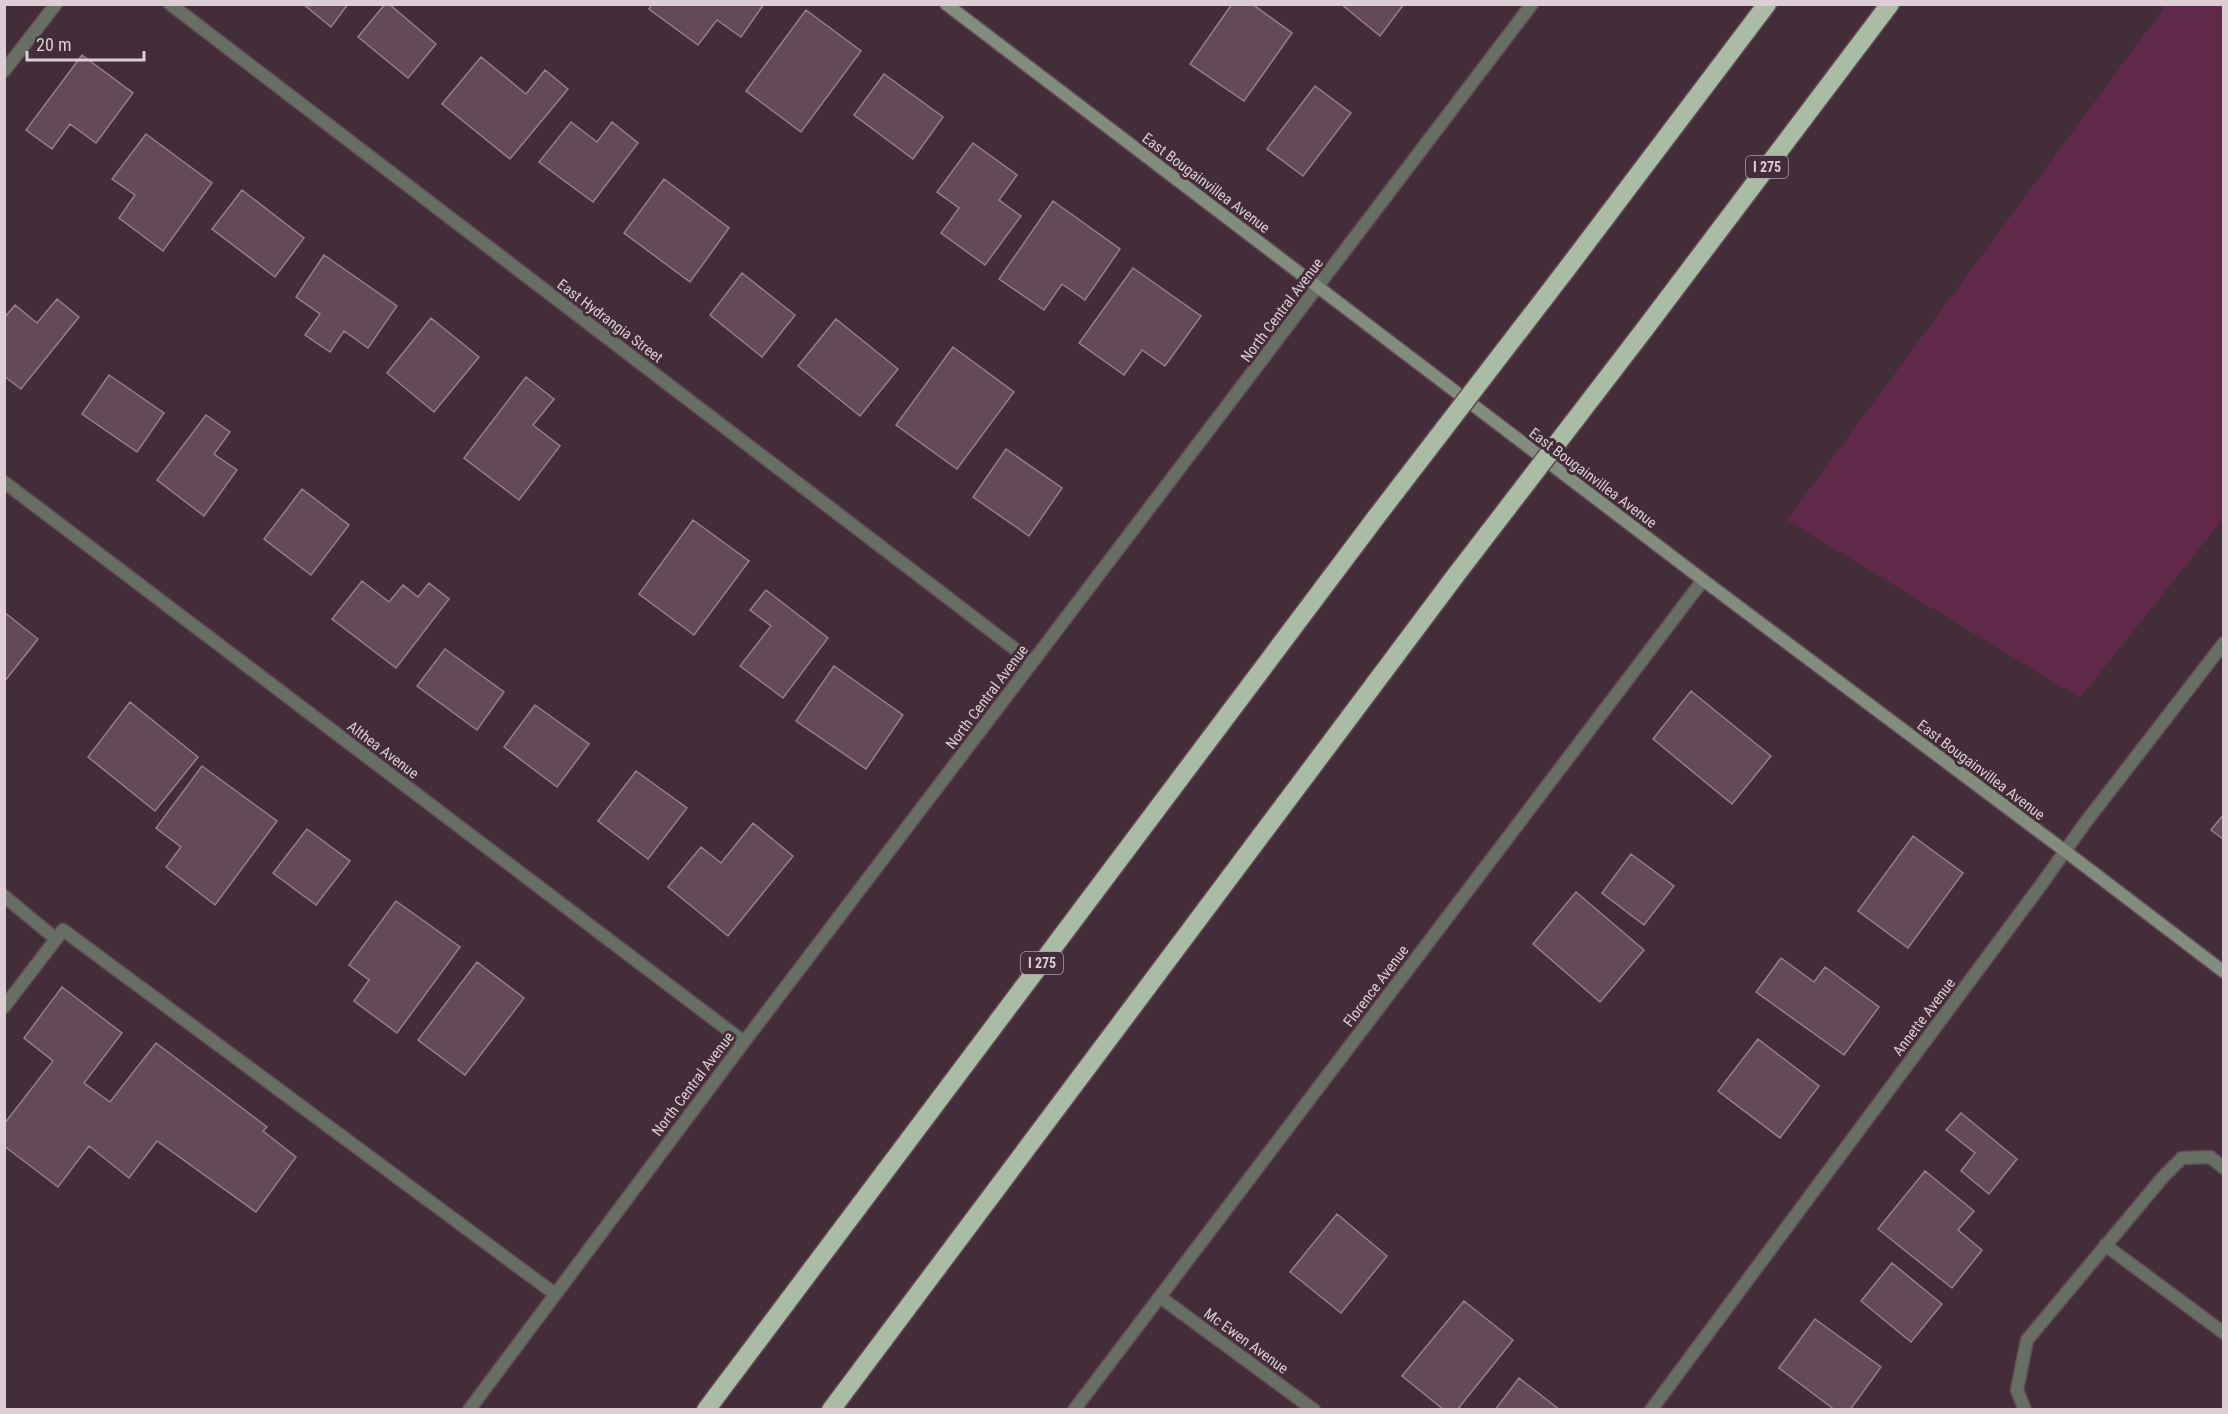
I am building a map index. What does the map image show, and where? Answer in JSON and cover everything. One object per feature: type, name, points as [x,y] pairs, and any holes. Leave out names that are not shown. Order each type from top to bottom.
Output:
[{"type":"highway","name":"I 275","points":[[706,1410],[1377,516],[1767,4]]},
{"type":"highway","name":"I 275","points":[[831,1410],[1456,575],[1890,4]]},
{"type":"street","points":[[4,70],[56,4]]},
{"type":"street","name":"East Hydrangia Street","points":[[170,4],[1032,662]]},
{"type":"street","name":"East Bougainvillea Avenue","points":[[946,4],[1702,580],[2223,972]]},
{"type":"street","name":"North Central Avenue","points":[[469,1410],[744,1042],[1532,4]]},
{"type":"street","name":"Althea Avenue","points":[[4,482],[744,1042]]},
{"type":"street","name":"Florence Avenue","points":[[1074,1410],[1702,580]]},
{"type":"street","name":"Annette Avenue","points":[[1651,1410],[2065,851],[2223,643]]},
{"type":"street","points":[[4,896],[56,939]]},
{"type":"street","points":[[4,1007],[63,930],[555,1294]]},
{"type":"street","points":[[2025,1410],[2018,1390],[2027,1340],[2105,1245],[2182,1158],[2210,1157],[2223,1168]]},
{"type":"street","points":[[2105,1245],[2223,1333]]},
{"type":"street","name":"Mc Ewen Avenue","points":[[1160,1297],[1314,1410]]},
{"type":"shaded area","points":[[2166,5],[2223,5],[2223,519],[2080,698],[1787,520]]},
{"type":"building","points":[[303,4],[348,4],[331,27]]},
{"type":"building","points":[[385,4],[389,4],[436,44],[408,78],[358,37]]},
{"type":"building","points":[[652,4],[764,4],[741,37],[717,20],[698,45],[649,9]]},
{"type":"building","points":[[1232,4],[1252,4],[1292,33],[1244,101],[1190,64]]},
{"type":"building","points":[[1341,4],[1404,4],[1380,36]]},
{"type":"building","points":[[806,10],[861,51],[801,132],[746,91]]},
{"type":"building","points":[[82,55],[133,93],[96,143],[70,124],[52,149],[26,130]]},
{"type":"building","points":[[481,57],[526,94],[545,70],[568,89],[510,159],[442,104]]},
{"type":"building","points":[[884,74],[943,117],[913,159],[854,115]]},
{"type":"building","points":[[1315,86],[1351,113],[1303,176],[1267,149]]},
{"type":"building","points":[[571,122],[597,142],[612,122],[638,143],[593,202],[539,162]]},
{"type":"building","points":[[146,134],[212,183],[163,251],[119,218],[135,195],[112,179]]},
{"type":"building","points":[[973,143],[1017,175],[999,200],[1021,216],[985,265],[941,233],[959,208],[937,192]]},
{"type":"building","points":[[664,179],[729,228],[690,282],[624,233]]},
{"type":"building","points":[[242,190],[304,238],[275,277],[212,229]]},
{"type":"building","points":[[1053,201],[1120,249],[1085,300],[1062,284],[1044,310],[999,279]]},
{"type":"building","points":[[324,255],[397,306],[368,348],[344,331],[330,352],[305,335],[320,314],[296,297]]},
{"type":"building","points":[[1133,268],[1201,316],[1165,366],[1142,350],[1124,375],[1079,343]]},
{"type":"building","points":[[742,273],[795,315],[762,357],[710,315]]},
{"type":"building","points":[[57,299],[79,317],[21,389],[4,376],[4,318],[15,305],[37,323]]},
{"type":"building","points":[[431,318],[479,357],[434,412],[387,373]]},
{"type":"building","points":[[836,319],[898,369],[860,416],[798,366]]},
{"type":"building","points":[[953,347],[1014,392],[957,469],[896,425]]},
{"type":"building","points":[[109,375],[164,413],[137,452],[82,414]]},
{"type":"building","points":[[526,377],[554,399],[533,425],[560,446],[519,500],[464,458]]},
{"type":"building","points":[[206,415],[230,432],[214,454],[237,470],[204,516],[157,480]]},
{"type":"building","points":[[1006,449],[1062,488],[1029,536],[973,497]]},
{"type":"building","points":[[302,489],[349,525],[311,575],[264,539]]},
{"type":"building","points":[[693,520],[749,561],[694,635],[639,594]]},
{"type":"building","points":[[362,581],[389,602],[403,585],[418,597],[429,583],[449,599],[396,668],[332,619]]},
{"type":"building","points":[[766,590],[828,638],[783,698],[740,666],[771,626],[750,610]]},
{"type":"building","points":[[4,612],[38,639],[4,682]]},
{"type":"building","points":[[445,649],[504,692],[477,730],[417,686]]},
{"type":"building","points":[[834,666],[903,715],[866,769],[796,721]]},
{"type":"building","points":[[1691,691],[1771,756],[1732,804],[1653,739]]},
{"type":"building","points":[[130,702],[198,757],[155,811],[88,757]]},
{"type":"building","points":[[535,705],[589,744],[557,787],[504,747]]},
{"type":"building","points":[[202,766],[277,821],[215,905],[166,867],[181,847],[156,828]]},
{"type":"building","points":[[636,771],[687,808],[648,859],[598,821]]},
{"type":"building","points":[[2224,814],[2224,840],[2211,830]]},
{"type":"building","points":[[753,823],[793,856],[728,936],[668,887],[701,847],[721,863]]},
{"type":"building","points":[[307,829],[350,861],[316,905],[273,873]]},
{"type":"building","points":[[1913,836],[1963,873],[1908,948],[1858,911]]},
{"type":"building","points":[[1631,854],[1674,886],[1644,925],[1602,893]]},
{"type":"building","points":[[1576,892],[1644,950],[1600,1002],[1533,944]]},
{"type":"building","points":[[396,901],[460,947],[397,1033],[354,1001],[369,980],[349,965]]},
{"type":"building","points":[[1781,958],[1814,982],[1825,967],[1879,1007],[1844,1055],[1756,992]]},
{"type":"building","points":[[477,962],[524,998],[465,1075],[418,1040]]},
{"type":"building","points":[[62,987],[122,1033],[84,1083],[110,1102],[156,1043],[267,1127],[263,1131],[296,1157],[256,1212],[157,1141],[129,1178],[89,1146],[58,1187],[4,1146],[4,1124],[53,1061],[24,1038]]},
{"type":"building","points":[[1758,1039],[1819,1086],[1780,1138],[1718,1091]]},
{"type":"building","points":[[1961,1113],[2017,1159],[1989,1194],[1961,1171],[1975,1153],[1946,1130]]},
{"type":"building","points":[[1925,1171],[1974,1211],[1958,1230],[1982,1250],[1952,1288],[1878,1229]]},
{"type":"building","points":[[1337,1214],[1387,1256],[1341,1313],[1290,1272]]},
{"type":"building","points":[[1892,1263],[1942,1304],[1911,1342],[1861,1301]]},
{"type":"building","points":[[1464,1301],[1513,1340],[1457,1410],[1444,1410],[1402,1376]]},
{"type":"building","points":[[1815,1319],[1881,1367],[1850,1410],[1835,1410],[1779,1368]]},
{"type":"building","points":[[1519,1378],[1560,1410],[1495,1410]]}]
